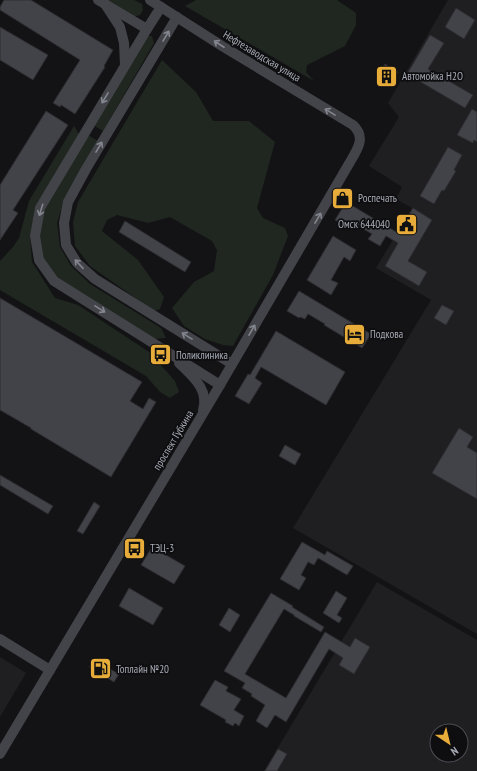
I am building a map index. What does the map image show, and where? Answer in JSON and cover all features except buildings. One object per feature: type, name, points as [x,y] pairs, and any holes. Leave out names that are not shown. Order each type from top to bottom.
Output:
[{"type":"main road","name":"Нефтезаводская улица","points":[[150,0],[228,50],[352,125],[357,129],[360,136]]},
{"type":"main road","points":[[102,2],[147,29]]},
{"type":"main road","points":[[102,2],[120,27],[124,44],[125,65]]},
{"type":"main road","points":[[161,7],[40,208],[35,236],[39,260],[54,281],[220,385]]},
{"type":"main road","points":[[177,17],[86,169],[68,202],[64,223],[66,245],[76,263],[95,279],[232,364]]},
{"type":"main road","name":"проспект Губкина","points":[[0,754],[220,385],[358,149],[360,136]]},
{"type":"main road","points":[[168,352],[196,382],[203,392],[205,403],[201,417]]},
{"type":"main road","points":[[0,639],[50,670]]},
{"type":"shaded area","points":[[105,0],[134,0],[142,4],[143,10],[140,15],[132,17]]},
{"type":"shaded area","points":[[196,0],[337,0],[356,13],[356,25],[345,46],[307,65],[306,72],[314,81],[185,6]]},
{"type":"shaded area","points":[[448,0],[477,0],[477,634],[293,528],[431,300],[376,268],[412,208],[396,199],[402,187],[369,166],[399,117],[388,103]]},
{"type":"shaded area","points":[[146,36],[152,36],[154,43],[103,131],[93,125]]},
{"type":"shaded area","points":[[162,60],[196,92],[213,121],[249,121],[275,142],[257,208],[263,218],[285,228],[288,236],[273,275],[233,346],[223,345],[205,339],[184,326],[172,308],[194,282],[214,271],[217,250],[212,241],[170,217],[148,223],[117,215],[107,220],[102,231],[138,260],[164,297],[160,309],[154,311],[90,266],[75,246],[73,222],[78,202]]},
{"type":"shaded area","points":[[74,126],[79,134],[35,208],[30,237],[32,262],[55,298],[78,305],[149,352],[175,381],[179,392],[170,398],[160,392],[146,376],[0,290],[0,261],[19,238],[29,201]]},
{"type":"shaded area","points":[[88,135],[98,141],[64,200],[57,223],[60,247],[71,266],[90,284],[161,328],[166,338],[154,339],[57,278],[42,258],[39,236],[44,210]]},
{"type":"shaded area","points":[[377,582],[477,640],[477,771],[264,771]]},
{"type":"shaded area","points":[[0,657],[26,673],[0,717]]},
{"type":"place","name":"Автомойка H2O","points":[[387,76]]},
{"type":"place","name":"Роспечать","points":[[343,198]]},
{"type":"place","name":"Омск 644040","points":[[406,224]]},
{"type":"place","name":"Подкова","points":[[355,334]]},
{"type":"place","name":"Поликлиника","points":[[161,355]]},
{"type":"place","name":"ТЭЦ-3","points":[[134,548]]},
{"type":"place","name":"Топлайн №20","points":[[101,669]]}]
